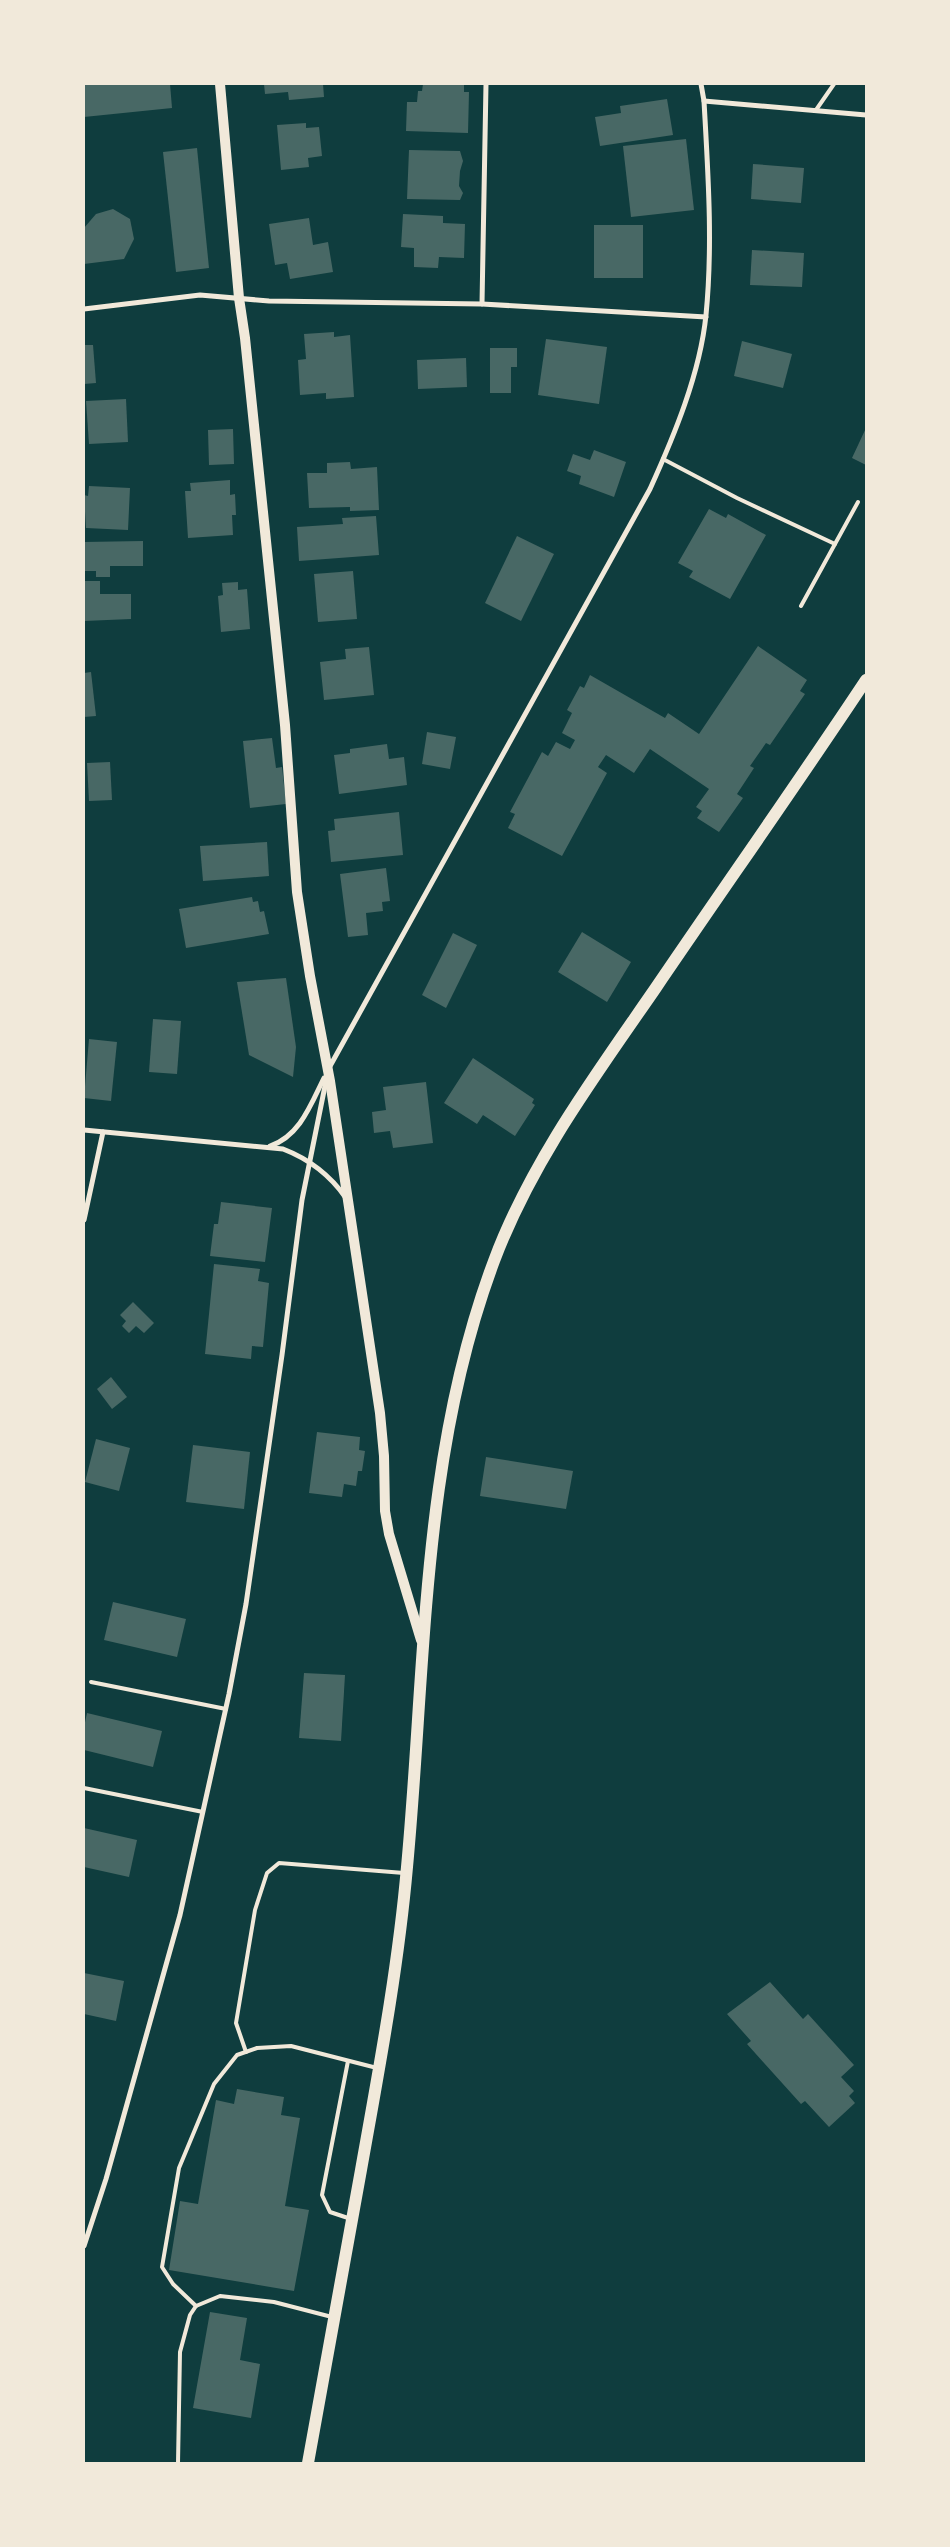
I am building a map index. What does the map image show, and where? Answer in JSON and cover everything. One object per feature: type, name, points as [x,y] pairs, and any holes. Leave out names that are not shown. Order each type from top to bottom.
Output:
[{"type":"main road","points":[[220,84],[238,298],[245,338],[285,725],[297,892],[380,1413],[384,1456],[385,1511],[389,1534],[422,1644]]},
{"type":"main road","points":[[308,2463],[392,1996],[406,1874],[422,1644],[439,1483],[457,1382],[485,1287],[516,1208],[536,1168],[594,1076],[866,680]]},
{"type":"street","points":[[482,304],[486,84]]},
{"type":"street","points":[[267,1147],[287,1137],[304,1119],[327,1071],[650,489],[682,415],[706,316],[710,218],[704,102],[701,84]]},
{"type":"street","points":[[704,102],[866,115]]},
{"type":"street","points":[[84,309],[200,295],[268,301],[482,304],[706,316]]},
{"type":"street","points":[[84,2246],[180,1915],[226,1709],[246,1604],[302,1200],[327,1071]]},
{"type":"street","points":[[84,1130],[283,1149],[309,1162],[329,1177],[348,1203]]},
{"type":"street","points":[[84,1220],[103,1132]]},
{"type":"lane","points":[[816,110],[834,84]]},
{"type":"lane","points":[[663,459],[737,498],[834,544]]},
{"type":"lane","points":[[801,606],[858,502]]},
{"type":"lane","points":[[92,1682],[226,1709]]},
{"type":"lane","points":[[84,1788],[203,1812]]},
{"type":"lane","points":[[246,2052],[236,2022],[255,1910],[267,1873],[279,1863],[406,1874]]},
{"type":"lane","points":[[196,2306],[173,2284],[162,2267],[179,2168],[214,2084],[237,2055],[257,2048],[291,2046],[379,2069]]},
{"type":"lane","points":[[348,2061],[322,2195],[330,2212],[352,2220]]},
{"type":"lane","points":[[178,2463],[180,2352],[190,2315],[196,2306],[220,2296],[274,2302],[334,2318]]},
{"type":"building","points":[[84,84],[170,84],[172,108],[84,117]]},
{"type":"building","points":[[264,84],[323,84],[324,97],[289,100],[288,92],[265,94]]},
{"type":"building","points":[[423,84],[464,84],[464,92],[469,92],[468,133],[406,131],[407,102],[417,102],[418,91],[422,91]]},
{"type":"building","points":[[667,99],[673,135],[600,146],[595,117],[621,113],[620,106]]},
{"type":"building","points":[[306,123],[306,128],[319,127],[322,156],[308,158],[309,167],[281,170],[277,125]]},
{"type":"building","points":[[686,139],[694,210],[631,217],[623,146]]},
{"type":"building","points":[[197,148],[209,268],[176,272],[163,152]]},
{"type":"building","points":[[409,150],[460,151],[463,161],[459,186],[463,193],[460,200],[407,199]]},
{"type":"building","points":[[753,164],[804,168],[801,203],[751,199]]},
{"type":"building","points":[[113,209],[130,219],[134,239],[124,259],[84,264],[84,228],[96,214]]},
{"type":"building","points":[[403,214],[443,216],[443,223],[465,224],[464,258],[439,257],[438,268],[414,267],[414,248],[401,247]]},
{"type":"building","points":[[309,218],[313,245],[328,242],[333,272],[290,279],[287,263],[275,265],[269,224]]},
{"type":"building","points":[[594,225],[643,225],[643,278],[594,278]]},
{"type":"building","points":[[752,250],[804,253],[802,287],[750,285]]},
{"type":"building","points":[[334,332],[334,337],[350,335],[354,397],[326,399],[326,393],[300,395],[298,360],[306,359],[304,334]]},
{"type":"building","points":[[546,339],[607,347],[599,404],[538,395]]},
{"type":"building","points":[[742,341],[792,354],[783,388],[734,376]]},
{"type":"building","points":[[84,345],[93,345],[96,383],[84,384]]},
{"type":"building","points":[[490,348],[517,348],[517,367],[511,367],[511,393],[490,393]]},
{"type":"building","points":[[466,358],[467,387],[418,389],[417,360]]},
{"type":"building","points":[[126,399],[128,442],[89,444],[86,401]]},
{"type":"building","points":[[866,428],[866,465],[852,458]]},
{"type":"building","points":[[233,429],[234,464],[209,465],[208,430]]},
{"type":"building","points":[[594,450],[626,462],[614,497],[579,484],[581,476],[567,471],[573,454],[590,460]]},
{"type":"building","points":[[350,462],[351,469],[377,467],[379,510],[350,511],[350,507],[309,508],[307,473],[327,473],[327,463]]},
{"type":"building","points":[[230,480],[230,495],[235,494],[236,515],[232,515],[233,535],[188,538],[185,491],[191,491],[190,483]]},
{"type":"building","points":[[89,486],[130,488],[128,530],[86,528],[84,495],[88,496]]},
{"type":"building","points":[[709,509],[726,518],[728,514],[766,535],[730,599],[689,577],[693,571],[678,563]]},
{"type":"building","points":[[376,516],[379,555],[299,561],[297,527],[343,524],[342,518]]},
{"type":"building","points":[[517,536],[554,554],[521,621],[485,603]]},
{"type":"building","points":[[143,541],[143,566],[110,566],[110,577],[96,577],[96,571],[84,571],[84,542]]},
{"type":"building","points":[[353,571],[357,619],[318,622],[314,574]]},
{"type":"building","points":[[84,581],[100,581],[100,594],[131,594],[131,619],[84,621]]},
{"type":"building","points":[[238,582],[238,590],[247,589],[250,629],[221,632],[218,596],[223,595],[222,583]]},
{"type":"building","points":[[758,646],[807,680],[800,691],[805,694],[770,745],[766,743],[750,766],[754,768],[737,794],[743,798],[719,832],[697,818],[702,811],[696,807],[709,789],[650,749],[634,773],[606,755],[598,767],[607,773],[562,856],[508,828],[515,814],[510,812],[542,752],[548,756],[556,742],[570,749],[575,740],[562,733],[572,713],[567,710],[580,686],[584,688],[590,675],[665,718],[668,713],[699,734]]},
{"type":"building","points":[[369,647],[374,695],[324,700],[320,662],[346,659],[345,649]]},
{"type":"building","points":[[91,672],[96,716],[84,717],[84,673]]},
{"type":"building","points":[[427,732],[456,737],[450,769],[422,764]]},
{"type":"building","points":[[272,738],[276,768],[282,767],[286,804],[250,808],[243,741]]},
{"type":"building","points":[[387,744],[389,759],[404,757],[407,785],[339,794],[334,755],[350,753],[350,749]]},
{"type":"building","points":[[110,762],[112,800],[89,801],[87,763]]},
{"type":"building","points":[[399,812],[403,855],[331,862],[328,831],[335,830],[334,819]]},
{"type":"building","points":[[267,842],[269,876],[203,881],[200,846]]},
{"type":"building","points":[[386,868],[390,901],[382,902],[383,911],[366,913],[368,935],[348,937],[340,874]]},
{"type":"building","points":[[252,897],[253,902],[258,901],[260,912],[264,911],[269,934],[186,948],[179,909]]},
{"type":"building","points":[[582,932],[631,962],[607,1002],[558,972]]},
{"type":"building","points":[[453,933],[477,945],[446,1008],[422,995]]},
{"type":"building","points":[[286,978],[296,1047],[293,1077],[249,1055],[237,982]]},
{"type":"building","points":[[153,1019],[181,1021],[177,1074],[149,1072]]},
{"type":"building","points":[[89,1039],[117,1042],[111,1101],[84,1098]]},
{"type":"building","points":[[473,1058],[534,1099],[532,1103],[535,1105],[515,1136],[483,1115],[477,1124],[444,1103]]},
{"type":"building","points":[[426,1082],[433,1143],[393,1148],[390,1131],[374,1133],[372,1112],[386,1110],[383,1087]]},
{"type":"building","points":[[221,1202],[272,1208],[265,1262],[210,1256],[214,1224],[218,1224]]},
{"type":"building","points":[[214,1264],[260,1269],[258,1281],[269,1283],[263,1347],[252,1346],[251,1359],[205,1354]]},
{"type":"building","points":[[133,1302],[154,1323],[144,1333],[136,1326],[129,1333],[122,1326],[126,1321],[120,1315]]},
{"type":"building","points":[[111,1377],[127,1397],[112,1409],[97,1389]]},
{"type":"building","points":[[317,1432],[360,1437],[359,1450],[365,1451],[362,1471],[358,1471],[356,1486],[344,1484],[342,1497],[309,1493]]},
{"type":"building","points":[[96,1439],[130,1448],[119,1491],[85,1482]]},
{"type":"building","points":[[193,1445],[250,1452],[244,1509],[186,1502]]},
{"type":"building","points":[[486,1457],[573,1471],[566,1509],[480,1496]]},
{"type":"building","points":[[113,1602],[186,1619],[177,1657],[104,1640]]},
{"type":"building","points":[[304,1673],[345,1675],[341,1741],[299,1738]]},
{"type":"building","points":[[87,1713],[162,1731],[153,1767],[84,1750],[84,1727]]},
{"type":"building","points":[[84,1828],[137,1840],[129,1877],[84,1867]]},
{"type":"building","points":[[84,1973],[124,1981],[116,2021],[84,2014]]},
{"type":"building","points":[[770,1982],[803,2019],[808,2014],[854,2065],[841,2077],[854,2091],[849,2096],[855,2103],[829,2127],[805,2101],[801,2104],[747,2044],[751,2041],[727,2014]]},
{"type":"building","points":[[237,2089],[284,2097],[281,2115],[300,2118],[285,2206],[309,2210],[294,2291],[169,2270],[180,2201],[198,2204],[216,2100],[234,2104]]},
{"type":"building","points":[[210,2312],[247,2318],[240,2360],[260,2364],[251,2418],[193,2408]]}]
